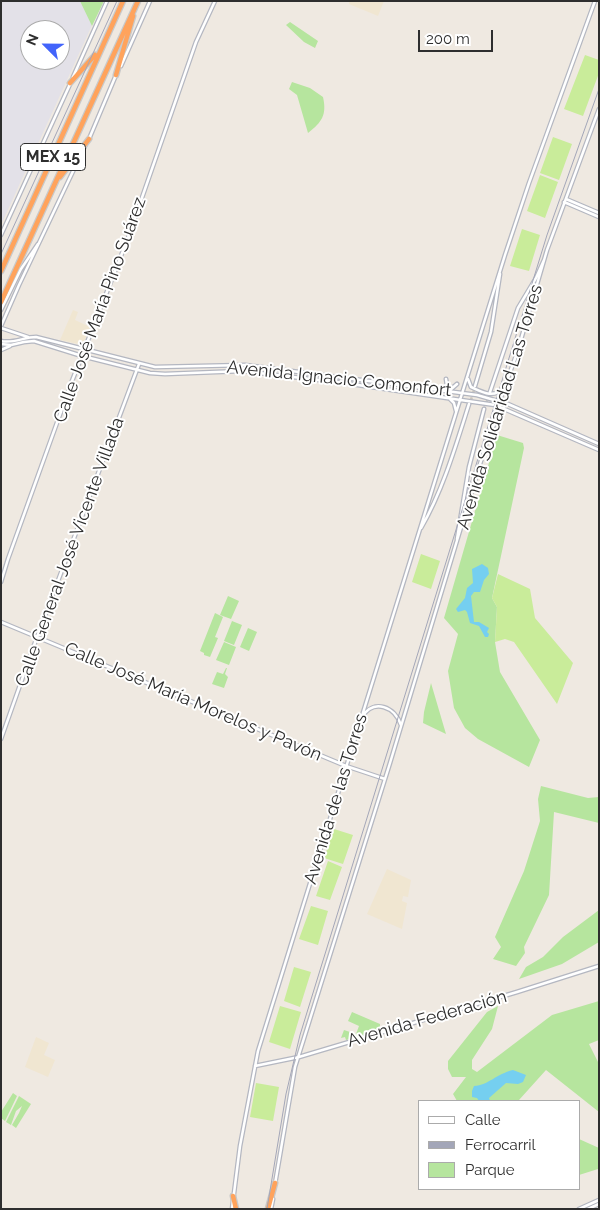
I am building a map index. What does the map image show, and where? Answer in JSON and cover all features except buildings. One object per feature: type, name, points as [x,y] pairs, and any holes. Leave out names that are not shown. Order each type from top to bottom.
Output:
[{"type":"highway","name":"MEX 15","points":[[1,302],[138,1]]},
{"type":"highway","name":"MEX 15","points":[[1,271],[122,2]]},
{"type":"highway","points":[[116,75],[135,7]]},
{"type":"highway","points":[[70,83],[88,65],[103,44]]},
{"type":"highway","points":[[55,184],[89,139]]},
{"type":"highway","points":[[269,1209],[276,1183]]},
{"type":"highway","points":[[233,1196],[234,1209]]},
{"type":"main road","points":[[1,240],[2,234],[107,1]]},
{"type":"main road","points":[[29,337],[1,327],[89,139],[150,1]]},
{"type":"main road","name":"Calle José María Pino Suárez","points":[[1,582],[10,552],[84,350],[128,238],[197,40],[215,1]]},
{"type":"main road","name":"Avenida Solidaridad Las Torres","points":[[419,531],[530,182],[595,3]]},
{"type":"main road","name":"Avenida Solidaridad Las Torres","points":[[456,545],[548,250],[599,109]]},
{"type":"main road","points":[[565,200],[599,217]]},
{"type":"main road","points":[[578,206],[599,213]]},
{"type":"main road","points":[[1,310],[23,265],[41,240]]},
{"type":"main road","name":"Avenida Solidaridad Las Torres","points":[[490,392],[518,308],[536,278],[548,250]]},
{"type":"main road","name":"Avenida Solidaridad Las Torres","points":[[475,386],[491,332],[501,270]]},
{"type":"main road","name":"Avenida Ignacio Comonfort","points":[[1,343],[29,337],[139,364],[163,368],[245,365],[477,394],[508,404],[599,444]]},
{"type":"main road","name":"Avenida Ignacio Comonfort","points":[[1,343],[11,346],[34,341],[137,370],[165,374],[242,371],[344,382],[461,399],[504,408],[599,450]]},
{"type":"main road","points":[[1,350],[11,346]]},
{"type":"main road","name":"Calle General José Vicente Villada","points":[[1,740],[37,637],[139,364]]},
{"type":"main road","points":[[468,378],[471,386],[491,394],[496,394],[504,388]]},
{"type":"main road","points":[[443,390],[447,385],[446,379]]},
{"type":"main road","points":[[449,391],[457,384]]},
{"type":"main road","points":[[502,394],[508,404]]},
{"type":"main road","points":[[446,398],[454,403],[456,413]]},
{"type":"main road","name":"Avenida Solidaridad Las Torres","points":[[419,531],[429,513],[450,462],[469,404]]},
{"type":"main road","points":[[490,433],[501,410],[504,408]]},
{"type":"main road","name":"Avenida Solidaridad Las Torres","points":[[456,545],[468,467],[484,409]]},
{"type":"main road","name":"Avenida de las Torres","points":[[233,1196],[254,1066],[419,531]]},
{"type":"main road","points":[[276,1183],[296,1067],[456,545]]},
{"type":"main road","name":"Calle José María Morelos y Pavón","points":[[1,622],[346,766],[385,779]]},
{"type":"main road","points":[[360,722],[370,709],[380,707],[387,708],[396,714],[401,727]]},
{"type":"main road","name":"Avenida Federación","points":[[254,1066],[299,1057],[599,966]]},
{"type":"main road","points":[[579,1209],[599,1200]]},
{"type":"main road","points":[[588,1209],[599,1204]]},
{"type":"shaded area","points":[[1,1],[103,1],[1,225]]},
{"type":"shaded area","points":[[349,1],[384,1],[378,16],[349,4]]},
{"type":"shaded area","points":[[73,310],[78,312],[75,320],[90,327],[83,345],[60,340]]},
{"type":"shaded area","points":[[387,869],[411,880],[408,897],[403,896],[402,901],[407,903],[402,929],[367,914]]},
{"type":"shaded area","points":[[36,1037],[49,1043],[44,1055],[55,1060],[48,1077],[25,1067]]},
{"type":"green space","points":[[80,1],[104,1],[92,26]]},
{"type":"green space","points":[[290,22],[318,41],[315,48],[304,42],[286,25]]},
{"type":"green space","points":[[585,55],[599,60],[599,73],[583,116],[564,109]]},
{"type":"green space","points":[[292,82],[310,88],[323,97],[324,113],[322,118],[308,133],[297,95],[289,89]]},
{"type":"green space","points":[[553,137],[572,144],[559,180],[540,173]]},
{"type":"green space","points":[[540,175],[558,182],[545,218],[527,211]]},
{"type":"green space","points":[[522,229],[540,235],[529,271],[510,266]]},
{"type":"green space","points":[[497,435],[523,443],[524,448],[492,598],[497,607],[495,642],[500,672],[540,740],[529,767],[478,739],[465,728],[454,708],[448,671],[458,634],[444,618]]},
{"type":"green space","points":[[421,554],[440,561],[431,589],[412,582]]},
{"type":"green space","points":[[498,574],[530,589],[535,618],[573,663],[557,704],[514,642],[505,639],[495,642],[497,607],[492,598]]},
{"type":"green space","points":[[228,596],[239,601],[231,619],[220,615]]},
{"type":"green space","points":[[215,613],[223,617],[215,637],[218,638],[210,657],[200,651]]},
{"type":"green space","points":[[232,621],[242,625],[234,645],[224,641]]},
{"type":"green space","points":[[248,628],[257,632],[249,651],[240,647]]},
{"type":"green space","points":[[224,642],[236,647],[229,665],[216,660]]},
{"type":"green space","points":[[226,668],[225,674],[228,677],[224,688],[212,684],[217,672],[223,674]]},
{"type":"green space","points":[[431,683],[446,734],[423,723]]},
{"type":"green space","points":[[541,786],[588,798],[599,797],[599,823],[554,812],[549,895],[524,947],[525,953],[516,966],[493,959],[501,947],[495,937],[524,871],[540,821],[538,799]]},
{"type":"green space","points":[[334,829],[353,835],[343,864],[324,858]]},
{"type":"green space","points":[[328,861],[342,867],[330,900],[316,896]]},
{"type":"green space","points":[[311,906],[328,911],[318,945],[299,939]]},
{"type":"green space","points":[[599,910],[599,942],[562,964],[519,979],[526,967],[543,957],[563,937]]},
{"type":"green space","points":[[294,967],[311,972],[300,1007],[284,1001]]},
{"type":"green space","points":[[599,1001],[599,1040],[589,1044],[599,1064],[599,1112],[546,1070],[519,1100],[456,1100],[453,1094],[466,1077],[452,1077],[448,1069],[448,1061],[487,1012],[498,1006],[492,1029],[472,1060],[472,1069],[477,1072],[552,1015]]},
{"type":"green space","points":[[280,1006],[301,1012],[290,1049],[269,1042]]},
{"type":"green space","points":[[352,1012],[380,1024],[380,1031],[346,1040],[345,1037],[341,1038],[344,1030],[356,1034],[359,1026],[348,1021]]},
{"type":"green space","points":[[256,1083],[279,1087],[273,1121],[250,1117]]},
{"type":"green space","points":[[13,1093],[17,1096],[5,1121],[1,1118],[1,1112]]},
{"type":"green space","points":[[19,1096],[31,1104],[16,1128],[12,1125],[22,1106],[16,1111],[11,1125],[6,1122]]},
{"type":"green space","points":[[580,1139],[599,1148],[598,1169],[580,1175]]},
{"type":"water","points":[[482,564],[488,568],[489,574],[484,580],[480,592],[474,592],[471,596],[474,622],[479,622],[489,628],[487,632],[489,634],[488,637],[485,637],[479,626],[470,623],[465,610],[458,612],[456,609],[465,598],[467,588],[473,583],[472,569]]},
{"type":"water","points":[[513,1070],[526,1075],[523,1082],[518,1084],[506,1083],[489,1098],[490,1100],[478,1100],[472,1097],[474,1086],[484,1084]]},
{"type":"tunnel","points":[[470,403],[475,387]]},
{"type":"tunnel","points":[[484,409],[489,396]]},
{"type":"railway","points":[[1,254],[117,1]]},
{"type":"railway","points":[[267,1209],[286,1094],[300,1035],[547,235],[599,89]]}]
